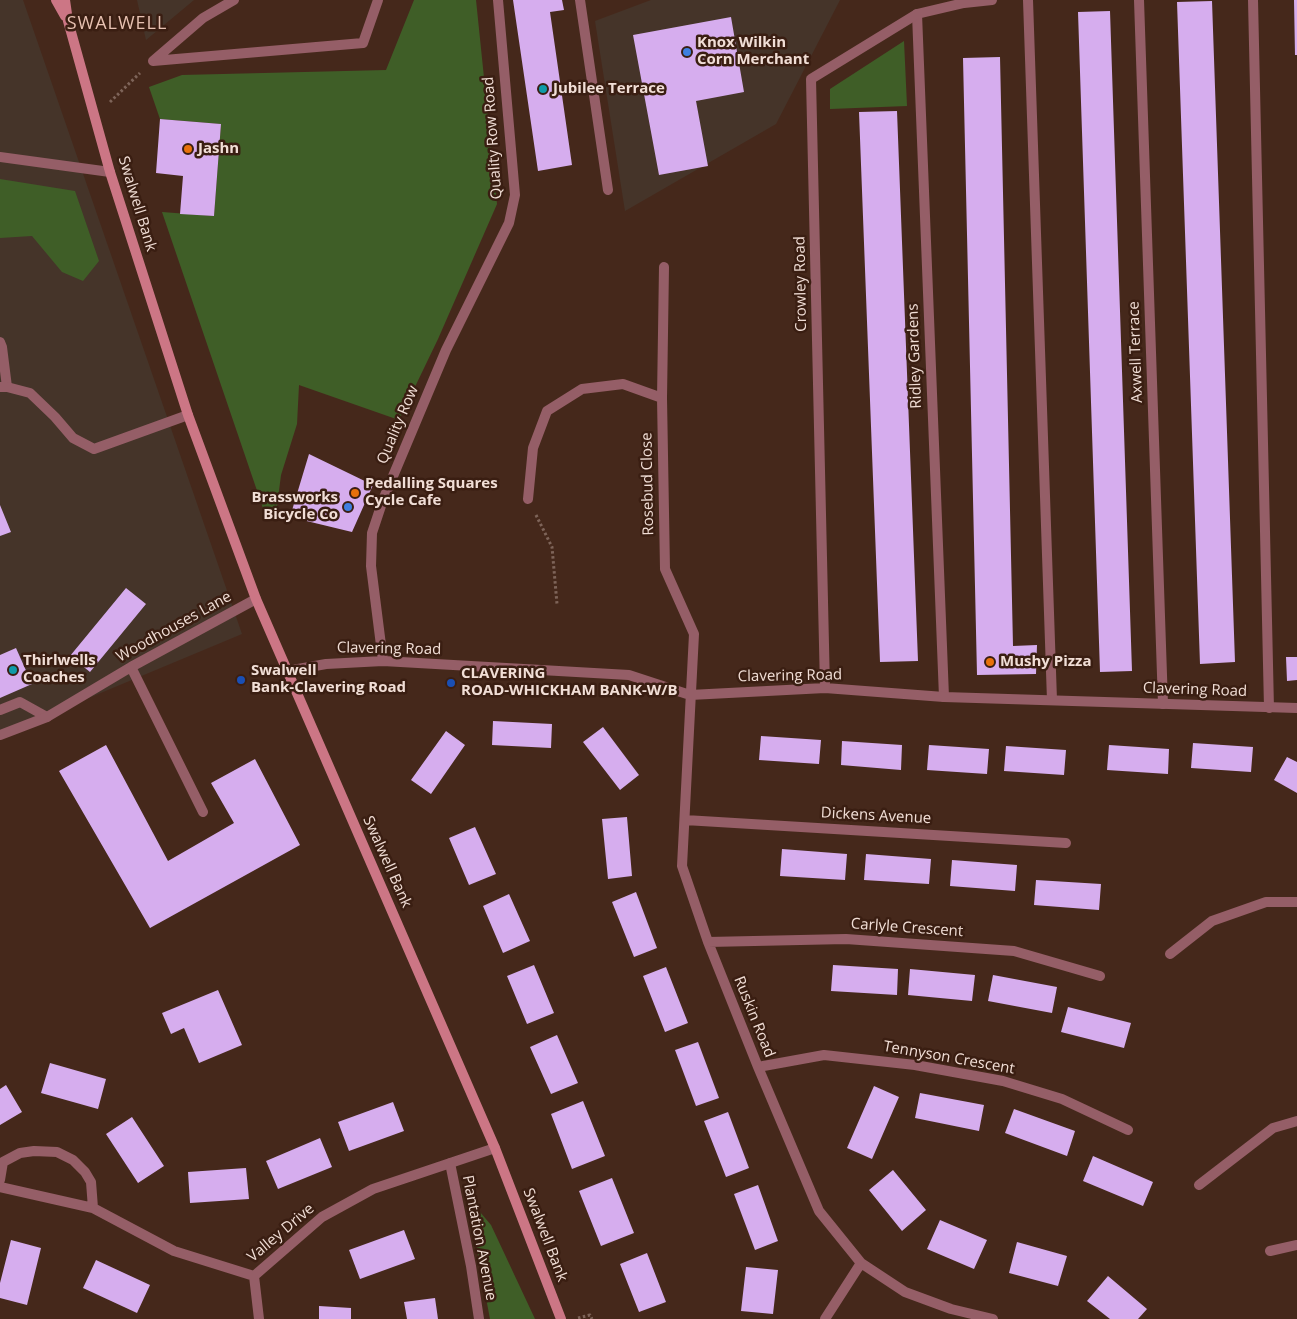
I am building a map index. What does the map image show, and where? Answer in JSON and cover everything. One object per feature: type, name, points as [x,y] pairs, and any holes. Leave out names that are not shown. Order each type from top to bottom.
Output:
[{"type":"main road","points":[[56,0],[68,21]]},
{"type":"main road","name":"Swalwell Bank","points":[[66,0],[68,21],[110,172],[188,415],[256,599],[495,1148],[561,1319]]},
{"type":"street","points":[[153,61],[203,18],[234,0]]},
{"type":"street","points":[[153,61],[363,43],[378,0]]},
{"type":"street","name":"Quality Row Road","points":[[446,350],[509,223],[515,195],[498,0]]},
{"type":"street","points":[[580,0],[608,190]]},
{"type":"street","name":"Crowley Road","points":[[825,688],[811,79],[917,14],[964,3],[992,0]]},
{"type":"street","points":[[1028,0],[1052,700]]},
{"type":"street","name":"Axwell Terrace","points":[[1139,0],[1163,704]]},
{"type":"street","points":[[1253,0],[1269,708]]},
{"type":"street","name":"Ridley Gardens","points":[[917,14],[944,697]]},
{"type":"street","points":[[0,157],[110,172]]},
{"type":"street","name":"Rosebud Close","points":[[664,267],[662,398],[665,569],[694,634],[690,695]]},
{"type":"street","points":[[0,342],[2,347],[3,387],[30,393],[73,438],[94,449],[188,415]]},
{"type":"street","name":"Quality Row","points":[[383,661],[371,566],[372,533],[383,500],[446,350]]},
{"type":"street","points":[[528,499],[533,448],[547,410],[582,389],[623,384],[662,398]]},
{"type":"street","name":"Woodhouses Lane","points":[[0,735],[47,717],[131,667],[256,599]]},
{"type":"street","name":"Clavering Road","points":[[287,671],[326,664],[383,661],[629,675],[690,695],[825,688],[944,697],[1297,708]]},
{"type":"street","points":[[131,667],[202,812]]},
{"type":"street","name":"Ruskin Road","points":[[690,695],[682,866],[708,942],[819,1211],[861,1263],[905,1292],[951,1309],[993,1319]]},
{"type":"street","points":[[0,710],[20,702],[47,717]]},
{"type":"street","name":"Dickens Avenue","points":[[684,820],[1066,843]]},
{"type":"street","points":[[1170,954],[1212,921],[1266,902],[1297,902]]},
{"type":"street","name":"Carlyle Crescent","points":[[708,942],[846,938],[1014,951],[1100,976]]},
{"type":"street","name":"Tennyson Crescent","points":[[758,1067],[824,1054],[915,1064],[1003,1081],[1062,1099],[1128,1130]]},
{"type":"street","points":[[1199,1185],[1273,1128],[1297,1120]]},
{"type":"street","name":"Valley Drive","points":[[0,1187],[93,1208],[174,1251],[254,1276],[322,1217],[373,1189],[495,1148]]},
{"type":"street","points":[[0,1180],[3,1162],[20,1154],[34,1151],[57,1152],[73,1160],[85,1172],[91,1182],[93,1208]]},
{"type":"street","name":"Plantation Avenue","points":[[450,1163],[471,1266],[479,1319]]},
{"type":"street","points":[[1270,1251],[1297,1245]]},
{"type":"street","points":[[825,1319],[861,1263]]},
{"type":"street","points":[[254,1276],[260,1319]]},
{"type":"path","points":[[96,117],[153,61]]},
{"type":"path","points":[[528,499],[552,547],[557,604]]},
{"type":"path","points":[[573,1319],[590,1315],[592,1319]]},
{"type":"shaded area","points":[[0,0],[23,0],[242,634],[0,735]]},
{"type":"shaded area","points":[[137,0],[194,0],[146,40]]},
{"type":"shaded area","points":[[651,0],[840,0],[776,124],[625,211],[595,21]]},
{"type":"green space","points":[[414,0],[476,0],[497,204],[438,339],[399,420],[299,385],[297,424],[281,475],[276,514],[266,517],[162,212],[214,216],[221,124],[160,119],[149,87],[182,75],[386,70]]},
{"type":"green space","points":[[904,41],[907,106],[830,109],[830,89]]},
{"type":"green space","points":[[0,179],[75,191],[99,261],[83,281],[62,272],[32,236],[0,238]]},
{"type":"green space","points":[[480,1212],[491,1225],[535,1319],[490,1319],[471,1218]]},
{"type":"building","name":"Jubilee Terrace","points":[[513,0],[562,0],[564,10],[550,12],[572,165],[538,171]]},
{"type":"building","points":[[1294,0],[1297,0],[1297,55],[1295,55]]},
{"type":"building","points":[[1212,1],[1235,662],[1200,664],[1177,2]]},
{"type":"building","points":[[1110,11],[1132,671],[1100,672],[1078,12]]},
{"type":"building","points":[[731,17],[744,92],[696,101],[708,166],[659,175],[633,35]]},
{"type":"building","points":[[1000,57],[1013,646],[1037,645],[1036,674],[977,675],[963,58]]},
{"type":"building","points":[[897,111],[918,661],[880,662],[859,112]]},
{"type":"building","name":"Jashn","points":[[160,119],[221,124],[214,216],[180,214],[183,176],[156,173]]},
{"type":"building","points":[[309,454],[373,485],[352,532],[290,517]]},
{"type":"building","points":[[0,505],[11,532],[0,536]]},
{"type":"building","points":[[126,588],[146,604],[90,672],[70,656]]},
{"type":"building","name":"Thirlwells Coaches","points":[[16,648],[32,684],[0,698],[0,655]]},
{"type":"building","points":[[1286,657],[1297,657],[1297,680],[1287,681]]},
{"type":"building","points":[[493,721],[552,724],[551,748],[492,745]]},
{"type":"building","points":[[603,727],[639,775],[620,790],[583,742]]},
{"type":"building","points":[[446,731],[465,745],[431,794],[411,780]]},
{"type":"building","points":[[761,736],[821,740],[819,764],[759,760]]},
{"type":"building","points":[[842,741],[902,745],[901,770],[841,765]]},
{"type":"building","points":[[1193,743],[1253,747],[1251,772],[1191,768]]},
{"type":"building","points":[[106,745],[168,861],[234,823],[211,783],[255,759],[300,845],[150,928],[59,771]]},
{"type":"building","points":[[929,745],[989,749],[987,774],[927,770]]},
{"type":"building","points":[[1109,745],[1169,749],[1168,774],[1107,770]]},
{"type":"building","points":[[1006,746],[1066,750],[1064,775],[1004,771]]},
{"type":"building","points":[[1287,757],[1297,762],[1297,793],[1274,780]]},
{"type":"building","points":[[627,817],[632,876],[608,879],[602,819]]},
{"type":"building","points":[[475,827],[496,874],[469,885],[449,838]]},
{"type":"building","points":[[782,849],[847,854],[845,880],[780,876]]},
{"type":"building","points":[[866,854],[931,859],[929,884],[864,880]]},
{"type":"building","points":[[952,860],[1017,865],[1015,891],[950,886]]},
{"type":"building","points":[[1036,880],[1101,884],[1099,910],[1034,905]]},
{"type":"building","points":[[636,892],[657,948],[634,957],[612,902]]},
{"type":"building","points":[[509,894],[530,941],[503,953],[483,906]]},
{"type":"building","points":[[534,965],[554,1013],[527,1024],[507,976]]},
{"type":"building","points":[[833,965],[898,969],[897,995],[831,991]]},
{"type":"building","points":[[666,967],[688,1023],[665,1032],[643,976]]},
{"type":"building","points":[[910,969],[975,975],[972,1001],[908,995]]},
{"type":"building","points":[[993,975],[1057,987],[1052,1013],[988,1001]]},
{"type":"building","points":[[218,990],[242,1045],[199,1063],[184,1028],[171,1034],[162,1013]]},
{"type":"building","points":[[1068,1007],[1131,1023],[1124,1048],[1061,1032]]},
{"type":"building","points":[[557,1035],[578,1083],[551,1094],[530,1047]]},
{"type":"building","points":[[698,1042],[719,1098],[696,1106],[675,1050]]},
{"type":"building","points":[[50,1063],[106,1079],[98,1109],[41,1093]]},
{"type":"building","points":[[6,1085],[22,1112],[0,1125],[0,1089]]},
{"type":"building","points":[[874,1086],[899,1097],[872,1159],[847,1148]]},
{"type":"building","points":[[920,1093],[984,1105],[979,1131],[915,1118]]},
{"type":"building","points":[[583,1101],[605,1156],[572,1169],[551,1114]]},
{"type":"building","points":[[393,1102],[404,1131],[349,1151],[338,1122]]},
{"type":"building","points":[[1014,1109],[1075,1131],[1067,1156],[1005,1133]]},
{"type":"building","points":[[728,1112],[749,1168],[726,1177],[704,1121]]},
{"type":"building","points":[[132,1117],[164,1166],[138,1183],[106,1134]]},
{"type":"building","points":[[320,1138],[332,1167],[278,1189],[266,1161]]},
{"type":"building","points":[[1093,1156],[1153,1182],[1143,1206],[1083,1181]]},
{"type":"building","points":[[246,1168],[249,1199],[190,1203],[188,1172]]},
{"type":"building","points":[[893,1170],[926,1210],[902,1231],[869,1190]]},
{"type":"building","points":[[612,1178],[634,1233],[601,1246],[579,1191]]},
{"type":"building","points":[[758,1185],[778,1241],[755,1250],[734,1194]]},
{"type":"building","points":[[940,1220],[987,1240],[974,1269],[927,1249]]},
{"type":"building","points":[[404,1230],[415,1259],[360,1279],[349,1250]]},
{"type":"building","points":[[11,1240],[41,1248],[27,1305],[0,1298],[0,1283]]},
{"type":"building","points":[[1017,1242],[1067,1256],[1058,1286],[1009,1273]]},
{"type":"building","points":[[647,1253],[666,1302],[639,1312],[620,1264]]},
{"type":"building","points":[[96,1260],[150,1285],[137,1313],[83,1288]]},
{"type":"building","points":[[746,1267],[778,1270],[773,1314],[741,1311]]},
{"type":"building","points":[[1108,1276],[1147,1309],[1138,1319],[1110,1319],[1087,1301]]},
{"type":"building","points":[[435,1298],[438,1319],[407,1319],[404,1302]]},
{"type":"building","points":[[319,1306],[351,1308],[351,1319],[319,1319]]},
{"type":"place","name":"Knox Wilkin Corn Merchant","points":[[687,52]]},
{"type":"place","name":"Jubilee Terrace","points":[[543,89]]},
{"type":"place","name":"Jashn","points":[[188,149]]},
{"type":"place","name":"Pedalling Squares Cycle Cafe","points":[[355,493]]},
{"type":"place","name":"Brassworks Bicycle Co","points":[[348,507]]},
{"type":"place","name":"Mushy Pizza","points":[[990,662]]},
{"type":"place","name":"Thirlwells Coaches","points":[[13,670]]},
{"type":"place","name":"Swalwell Bank-Clavering Road","points":[[241,680]]},
{"type":"place","name":"CLAVERING ROAD-WHICKHAM BANK-W/B","points":[[451,683]]},
{"type":"district","name":"SWALWELL","points":[[117,24]]}]
